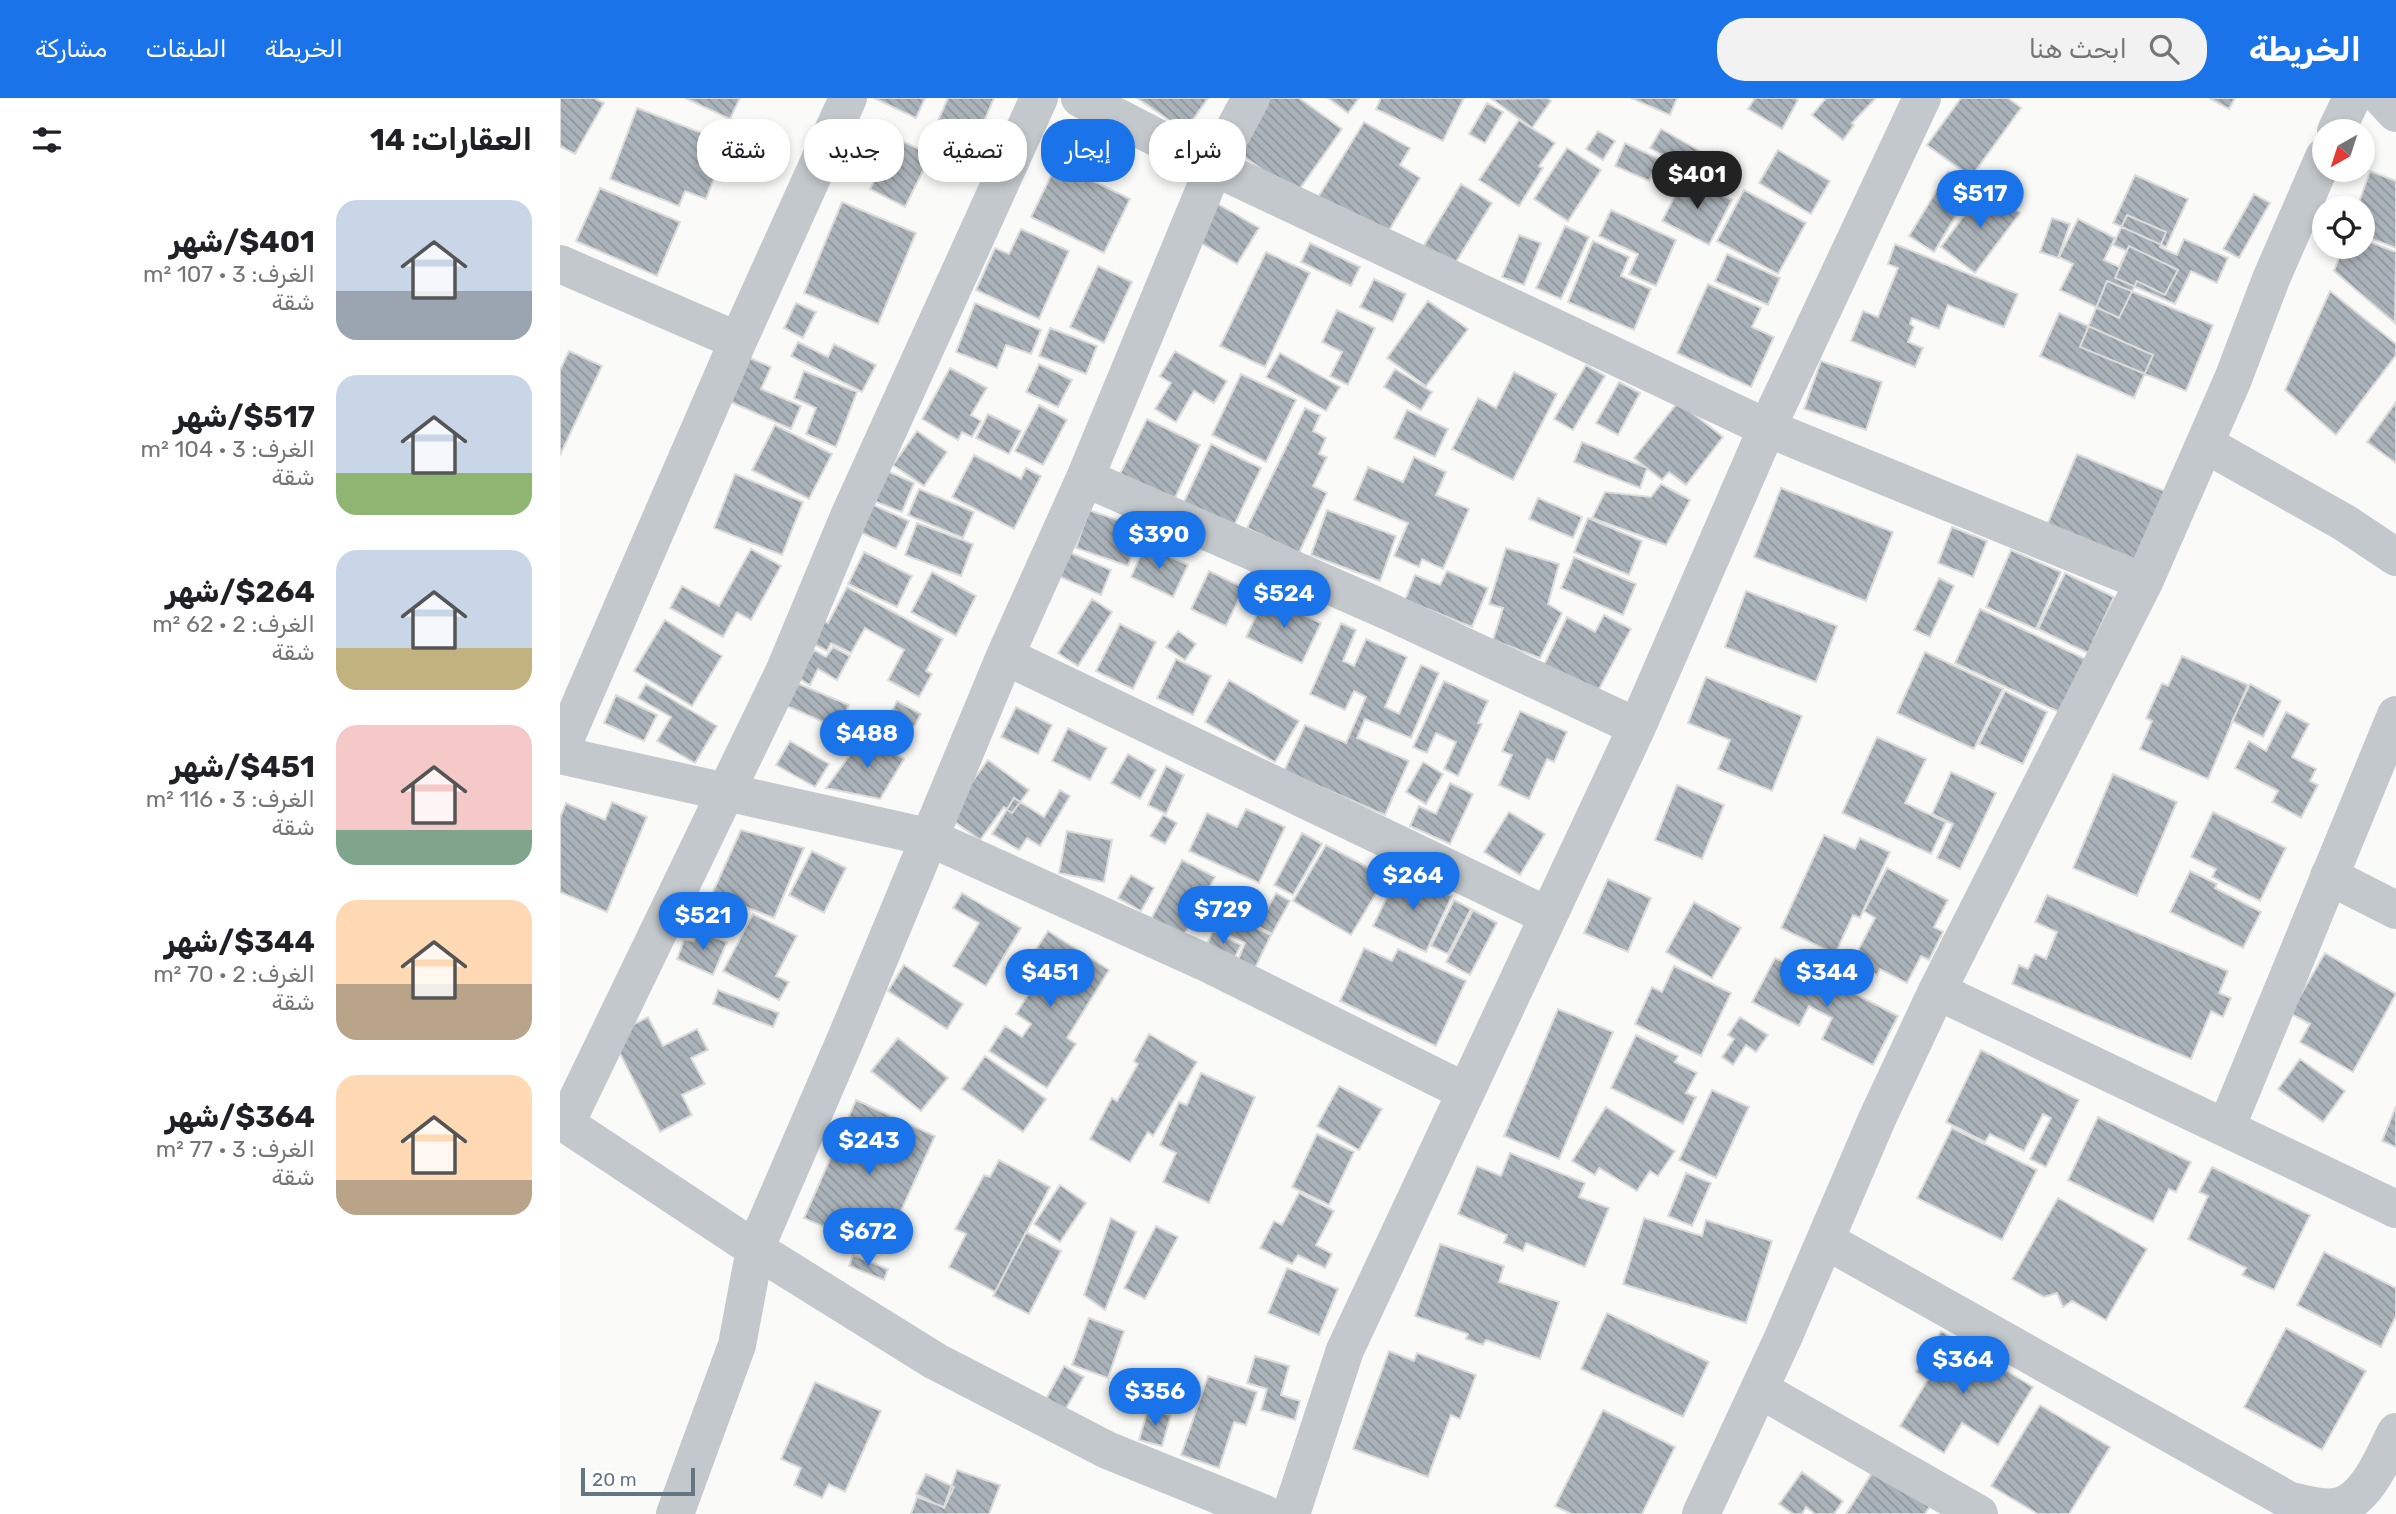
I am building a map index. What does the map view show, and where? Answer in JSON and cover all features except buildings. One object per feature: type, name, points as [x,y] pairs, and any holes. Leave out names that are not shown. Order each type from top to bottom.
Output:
[{"type":"street","points":[[848,98],[738,341],[560,753],[928,837],[1209,964],[1466,1092]]},
{"type":"street","points":[[1039,98],[728,790],[563,1121],[755,1249],[935,1361],[1107,1450],[1265,1514]]},
{"type":"street","points":[[1080,98],[1149,134]]},
{"type":"street","points":[[1240,119],[1251,98]]},
{"type":"street","points":[[1291,1514],[1345,1350],[1546,915],[1637,727],[1767,428],[1922,98]]},
{"type":"street","points":[[2342,119],[2352,98]]},
{"type":"street","points":[[2382,98],[2396,113]]},
{"type":"street","points":[[676,1514],[737,1345],[755,1249],[1005,656],[1085,478],[1208,182]]},
{"type":"street","points":[[1246,182],[1767,428],[2144,582]]},
{"type":"street","points":[[1701,1514],[1985,890],[2144,582],[2314,182]]},
{"type":"street","points":[[560,264],[738,341]]},
{"type":"street","points":[[2204,444],[2345,523],[2396,557]]},
{"type":"street","points":[[1085,478],[1388,611],[1637,727]]},
{"type":"street","points":[[1005,656],[1546,915]]},
{"type":"street","points":[[2226,1128],[2396,715]]},
{"type":"street","points":[[2329,876],[2396,910]]},
{"type":"street","points":[[1937,991],[2396,1209]]},
{"type":"street","points":[[1825,1240],[2290,1501],[2325,1508],[2342,1506],[2387,1476],[2396,1432]]},
{"type":"street","points":[[1759,1389],[1979,1514]]}]
